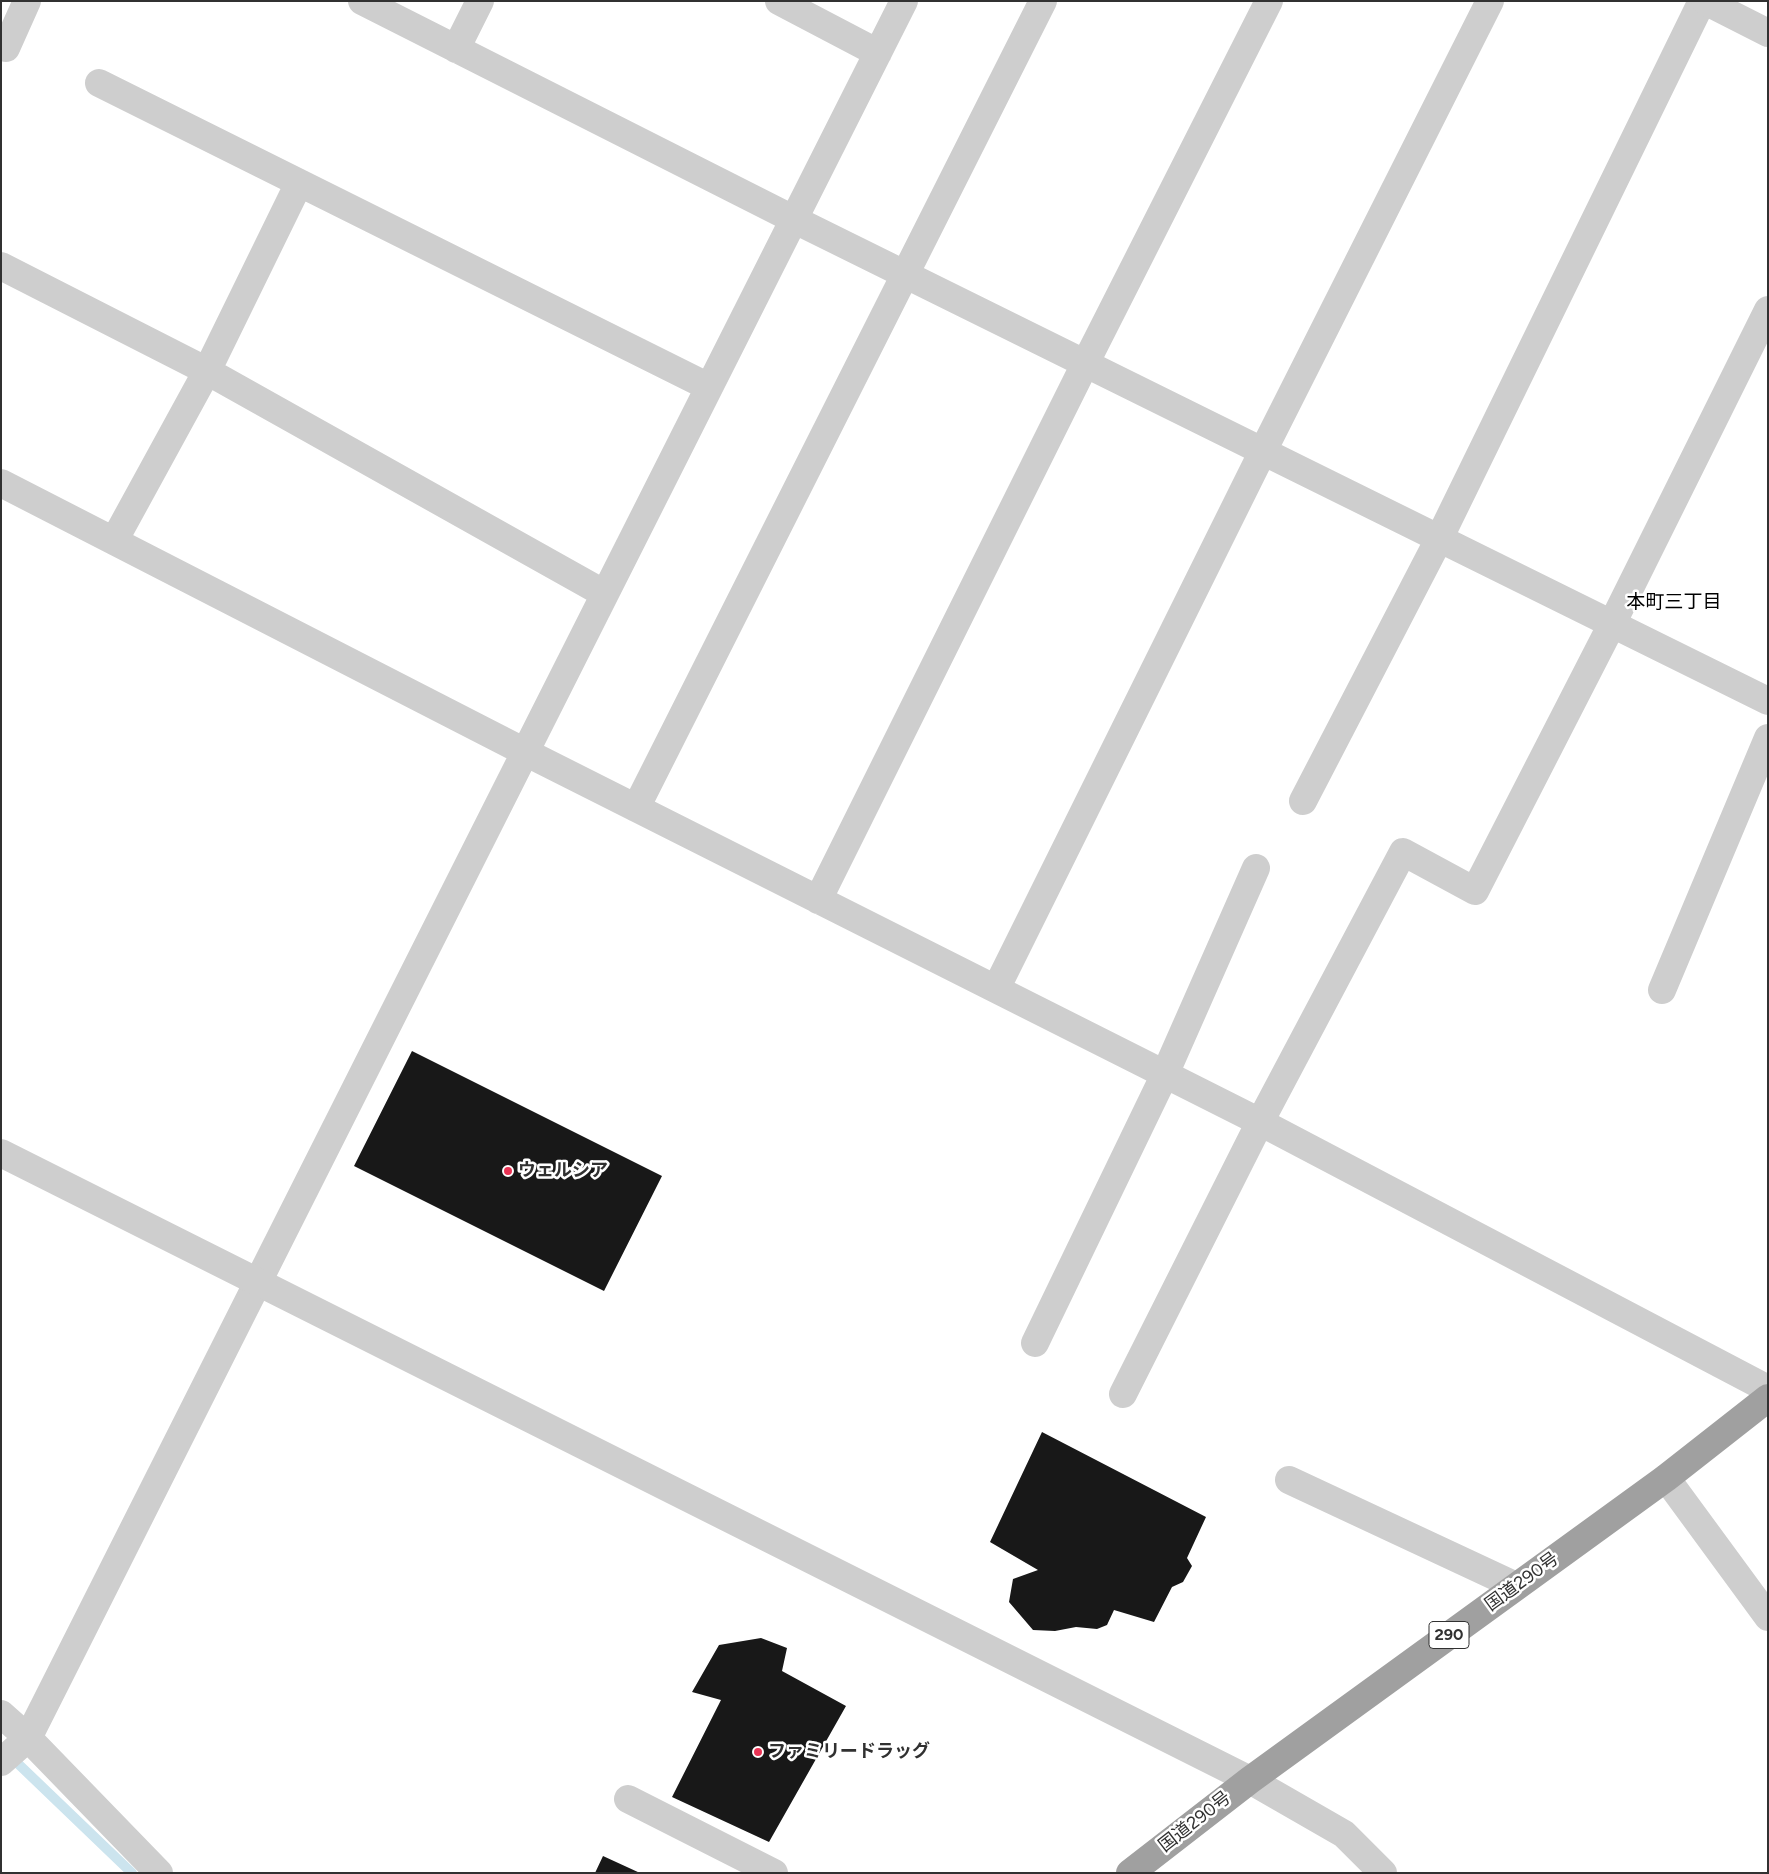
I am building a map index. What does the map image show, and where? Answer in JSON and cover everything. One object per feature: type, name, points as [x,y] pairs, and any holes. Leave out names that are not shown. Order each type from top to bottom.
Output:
[{"type":"highway","name":"国道290号","points":[[1130,1873],[1250,1780],[1666,1478],[1768,1398]]},
{"type":"street","points":[[6,48],[27,1]]},
{"type":"street","points":[[362,1],[793,220],[1768,701]]},
{"type":"street","points":[[456,49],[480,1]]},
{"type":"street","points":[[779,1],[878,53]]},
{"type":"street","points":[[1,1762],[28,1738],[904,1]]},
{"type":"street","points":[[636,808],[1043,1]]},
{"type":"street","points":[[818,900],[1085,364],[1269,1]]},
{"type":"street","points":[[996,989],[1263,451],[1490,1]]},
{"type":"street","points":[[1303,801],[1440,539],[1704,1],[1768,33]]},
{"type":"street","points":[[99,84],[710,387]]},
{"type":"street","points":[[114,541],[207,371],[299,183]]},
{"type":"street","points":[[1,266],[207,371],[605,594]]},
{"type":"street","points":[[1123,1394],[1260,1122],[1403,852],[1475,890],[1612,624],[1768,310]]},
{"type":"street","points":[[1,483],[525,752],[1260,1122],[1768,1389]]},
{"type":"street","points":[[1662,990],[1768,738]]},
{"type":"street","points":[[1035,1343],[1165,1074],[1256,868]]},
{"type":"street","points":[[1,1153],[1250,1780],[1344,1834],[1383,1873]]},
{"type":"street","points":[[1666,1478],[1768,1617]]},
{"type":"street","points":[[1290,1480],[1516,1586]]},
{"type":"street","points":[[1,1714],[28,1738],[159,1873]]},
{"type":"street","points":[[628,1799],[774,1873]]},
{"type":"building","name":"ウェルシア","points":[[412,1051],[662,1176],[604,1291],[354,1166]]},
{"type":"building","points":[[1042,1432],[1206,1517],[1187,1558],[1192,1566],[1183,1582],[1172,1587],[1154,1622],[1114,1610],[1107,1625],[1097,1629],[1076,1627],[1055,1631],[1033,1630],[1009,1602],[1013,1579],[1038,1570],[990,1542]]},
{"type":"building","name":"ファミリードラッグ","points":[[761,1638],[787,1648],[782,1671],[846,1706],[769,1842],[672,1797],[721,1700],[692,1692],[719,1645]]},
{"type":"building","points":[[603,1856],[640,1873],[595,1873]]},
{"type":"waterway","points":[[10,1756],[132,1873]]},
{"type":"place","name":"ウェルシア","points":[[508,1171]]},
{"type":"place","name":"ファミリードラッグ","points":[[758,1752]]},
{"type":"district","name":"本町三丁目","points":[[1674,602]]}]
